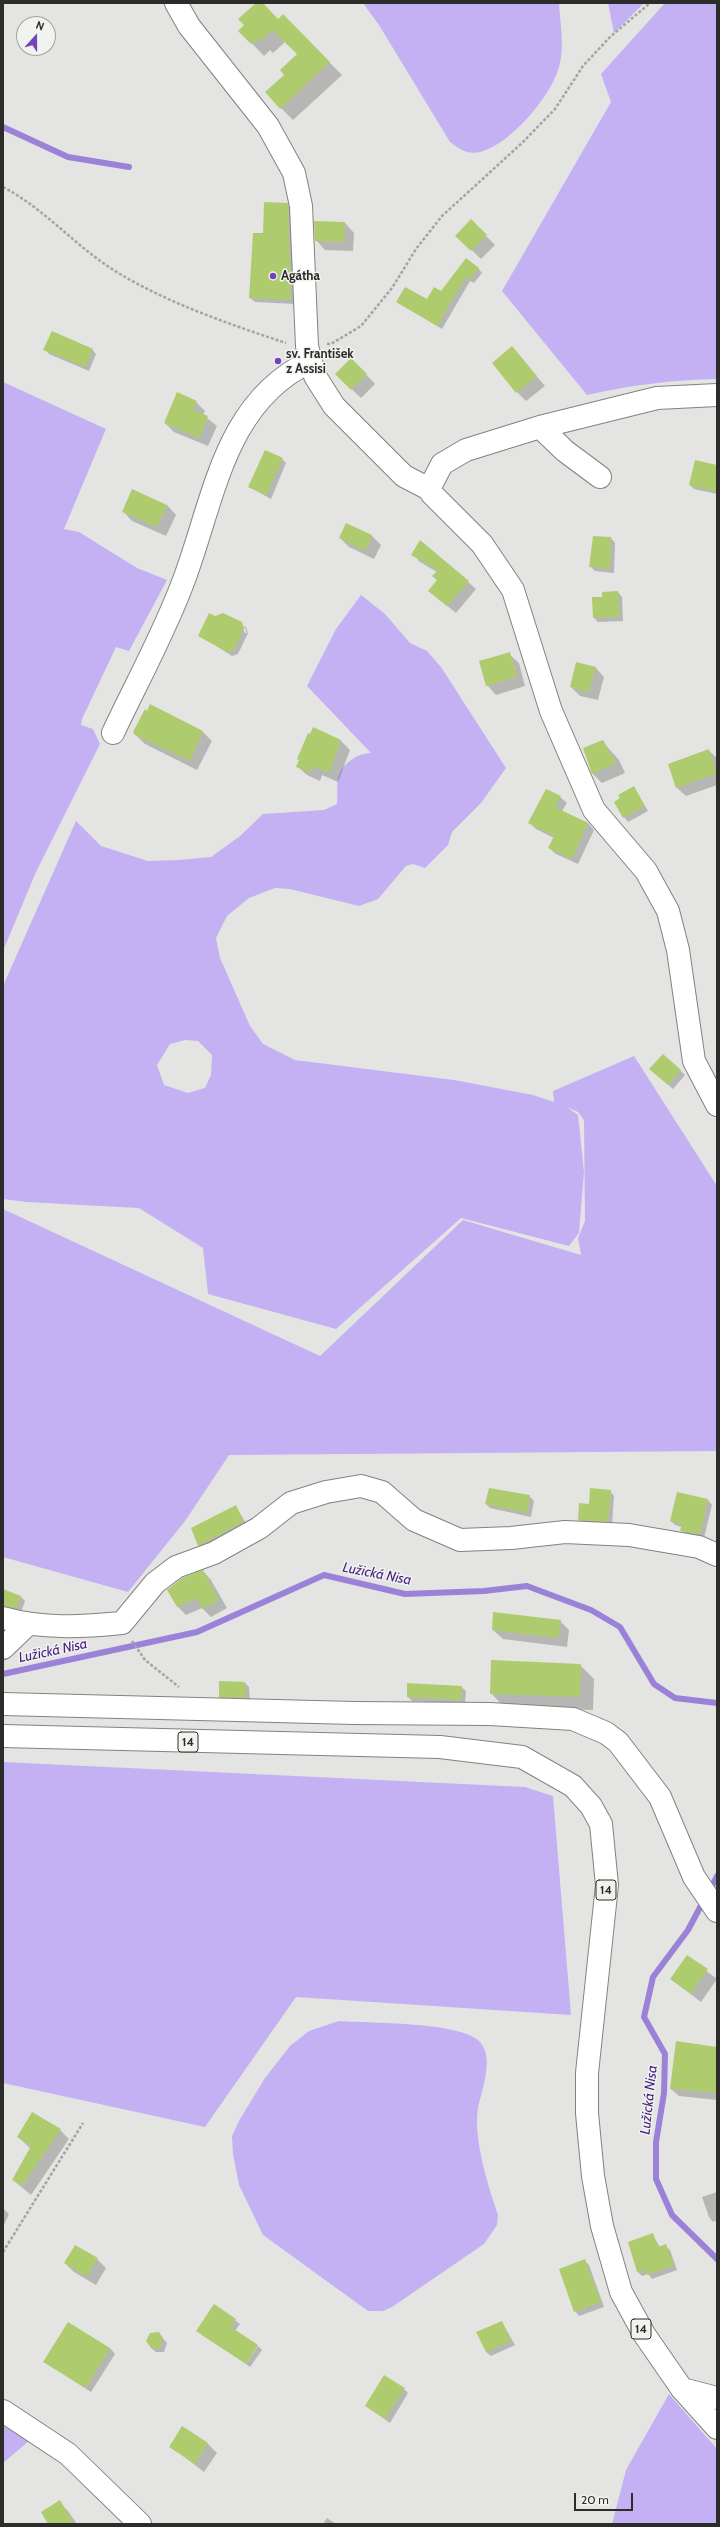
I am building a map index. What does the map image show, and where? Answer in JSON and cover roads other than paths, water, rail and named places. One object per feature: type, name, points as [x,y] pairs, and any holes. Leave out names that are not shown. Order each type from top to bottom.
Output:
[{"type":"street","points":[[176,3],[190,26],[268,126],[294,173],[301,206],[309,354],[315,376],[334,406],[404,476],[429,489],[432,494],[482,544],[513,590],[551,711],[594,810],[646,872],[668,911],[678,950],[694,1061],[717,1105]]},
{"type":"street","points":[[113,733],[182,585],[222,464],[238,428],[290,372],[309,354]]},
{"type":"street","points":[[429,489],[442,464],[466,450],[540,427],[657,398],[717,395]]},
{"type":"street","points":[[540,427],[565,451],[600,478]]},
{"type":"street","points":[[3,1618],[27,1625],[68,1628],[122,1623],[155,1583],[176,1567],[214,1553],[252,1531],[291,1502],[326,1492],[360,1486],[382,1492],[414,1520],[460,1540],[511,1538],[565,1532],[629,1535],[699,1547],[717,1554]]},
{"type":"street","points":[[3,1648],[27,1625]]},
{"type":"street","points":[[3,1704],[347,1713],[490,1714],[573,1719],[606,1733],[618,1742],[660,1797],[694,1877],[717,1911]]},
{"type":"street","name":"14","points":[[3,1736],[440,1746],[522,1757],[573,1786],[591,1806],[601,1824],[607,1885],[586,2073],[587,2113],[592,2176],[602,2226],[621,2292],[644,2334],[682,2388],[717,2428]]},
{"type":"street","points":[[682,2388],[717,2398]]},
{"type":"street","points":[[3,2411],[68,2454],[140,2524]]},
{"type":"waterway","points":[[3,127],[68,157],[129,167]]},
{"type":"waterway","name":"Lužická Nisa","points":[[3,1674],[197,1632],[324,1575],[405,1594],[484,1591],[527,1586],[591,1610],[620,1627],[654,1684],[675,1698],[717,1703]]},
{"type":"waterway","name":"Lužická Nisa","points":[[709,1892],[717,1876]]},
{"type":"waterway","name":"Lužická Nisa","points":[[704,1900],[688,1930],[653,1977],[644,2017],[665,2054],[664,2093],[656,2142],[656,2179],[672,2215],[717,2259]]},
{"type":"place","name":"Agátha","points":[[273,276]]},
{"type":"place","name":"sv. František z Assisi","points":[[278,361]]}]
